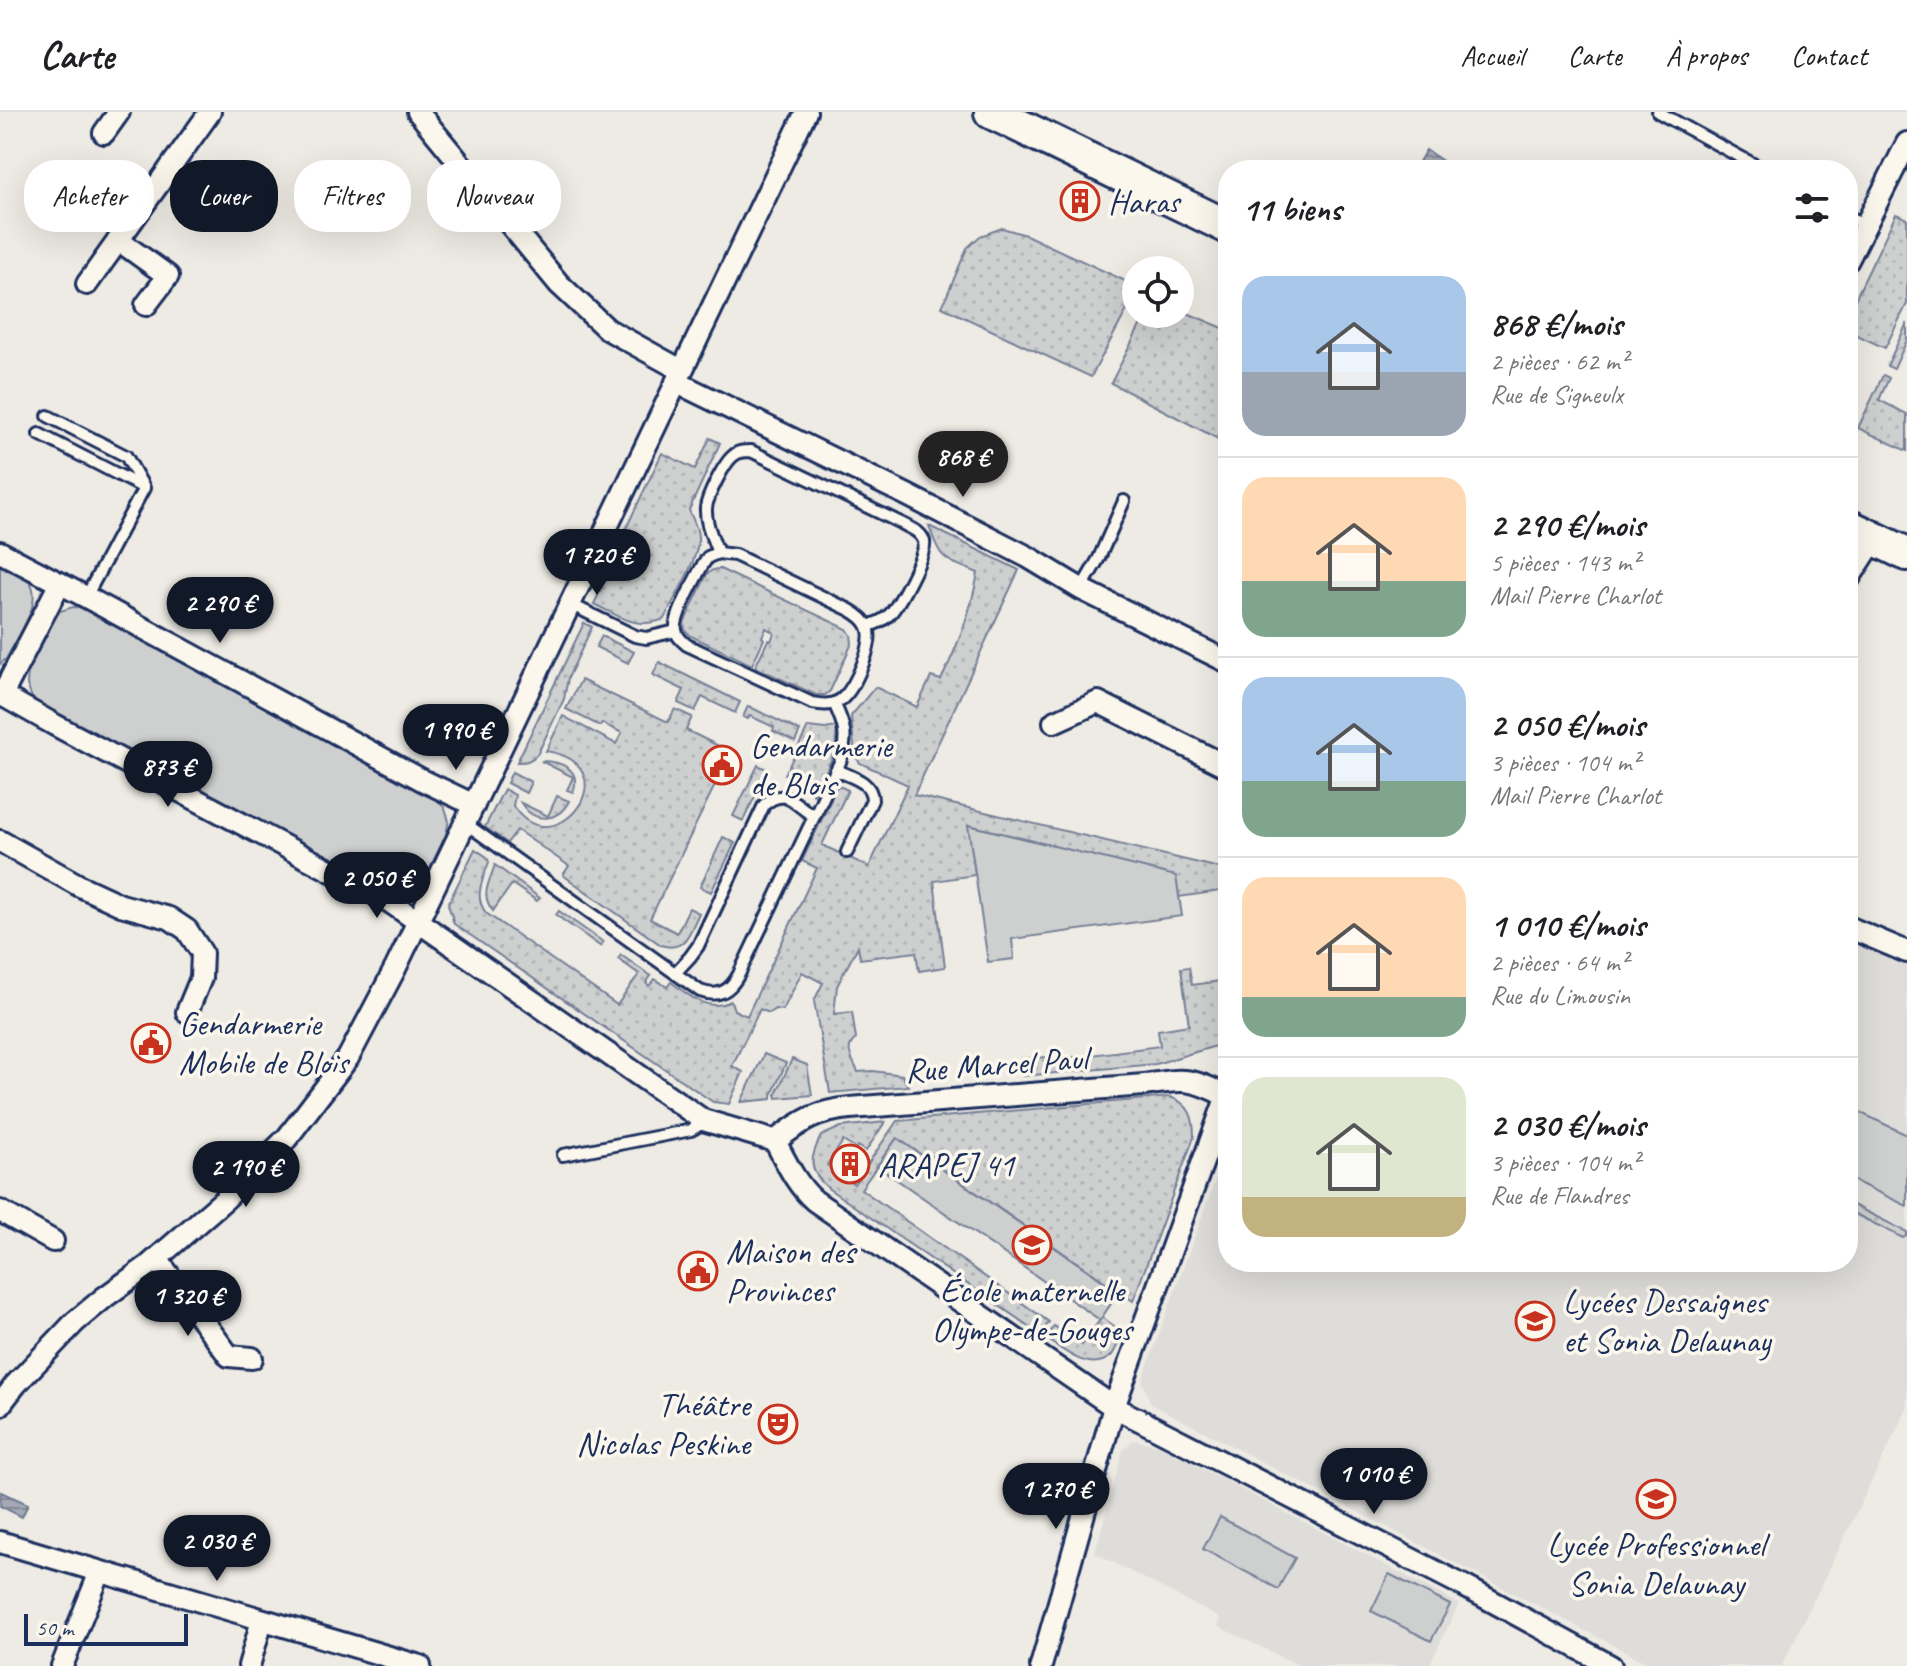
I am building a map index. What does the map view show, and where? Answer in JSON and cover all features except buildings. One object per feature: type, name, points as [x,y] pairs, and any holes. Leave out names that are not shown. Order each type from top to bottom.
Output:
[{"type":"main road","points":[[991,112],[1218,222]]},
{"type":"main road","points":[[1861,532],[1907,554]]},
{"type":"street","points":[[104,133],[119,112]]},
{"type":"street","points":[[87,284],[210,112]]},
{"type":"street","points":[[418,112],[559,284],[607,329],[679,376],[1028,557],[1081,589],[1218,657]]},
{"type":"street","points":[[0,1405],[8,1380],[105,1297],[157,1259],[224,1200],[287,1138],[348,1058],[395,969],[806,112]]},
{"type":"street","points":[[1858,217],[1907,143]]},
{"type":"street","points":[[118,240],[168,276],[146,305]]},
{"type":"street","points":[[0,552],[424,781],[469,814]]},
{"type":"street","points":[[60,583],[1,694],[390,902],[703,1120],[775,1141],[796,1178],[815,1201],[1114,1407],[1464,1586],[1611,1666]]},
{"type":"street","points":[[1054,722],[1098,702],[1218,762]]},
{"type":"street","points":[[0,841],[80,886],[121,905],[169,918],[187,930],[202,953],[201,978],[187,1012]]},
{"type":"street","points":[[1858,931],[1907,952]]},
{"type":"street","name":"Rue Marcel Paul","points":[[775,1141],[806,1119],[831,1110],[1173,1081],[1202,1083],[1218,1090]]},
{"type":"street","points":[[1041,1666],[1114,1407],[1218,1119]]},
{"type":"street","points":[[0,1211],[53,1241]]},
{"type":"street","points":[[157,1259],[229,1356],[252,1358]]},
{"type":"street","points":[[0,1542],[420,1666]]},
{"type":"street","points":[[62,1666],[100,1572]]},
{"type":"street","points":[[249,1666],[262,1620]]},
{"type":"lane","points":[[1658,112],[1746,160]]},
{"type":"lane","points":[[48,416],[126,456],[144,488]]},
{"type":"lane","points":[[39,434],[144,488]]},
{"type":"lane","points":[[718,553],[708,522],[707,504],[726,462],[742,451],[751,451],[905,525],[922,537],[925,545],[922,556],[897,604],[880,622],[868,626]]},
{"type":"lane","points":[[86,597],[144,488]]},
{"type":"lane","points":[[1081,589],[1099,558],[1124,501]]},
{"type":"lane","points":[[718,553],[735,555],[850,610],[868,626],[871,639],[869,651],[850,688],[843,698],[824,705],[812,703],[687,645],[680,640],[676,631],[677,618],[703,564],[708,557],[718,553]]},
{"type":"lane","points":[[570,604],[635,636],[646,638],[676,631]]},
{"type":"lane","points":[[469,814],[700,991],[710,995],[729,990],[746,960],[844,749],[846,733],[834,703]]},
{"type":"lane","points":[[836,770],[867,785],[872,792],[872,800],[847,852]]},
{"type":"lane","points":[[675,973],[698,946],[764,805],[780,796],[791,799],[814,816]]},
{"type":"lane","points":[[563,1155],[691,1130],[703,1120]]},
{"type":"shaded area","points":[[1426,150],[1441,160],[1420,160]]},
{"type":"shaded area","points":[[1896,214],[1907,219],[1907,304],[1885,348],[1858,336],[1858,293]]},
{"type":"shaded area","points":[[1002,228],[1026,235],[1122,280],[1122,319],[1091,377],[942,307],[967,248],[980,236]]},
{"type":"shaded area","points":[[1194,316],[1218,326],[1218,439],[1111,383],[1139,328],[1194,328]]},
{"type":"shaded area","points":[[1907,323],[1907,340],[1894,369],[1887,366]]},
{"type":"shaded area","points":[[1883,375],[1889,378],[1879,400],[1907,414],[1907,451],[1858,428]]},
{"type":"shaded area","points":[[710,438],[720,443],[689,510],[698,533],[697,550],[664,619],[636,622],[594,604],[611,568],[608,566],[662,453],[695,469]]},
{"type":"shaded area","points":[[929,526],[1019,570],[914,795],[1218,868],[1218,891],[1179,897],[1175,876],[969,825],[975,875],[934,881],[945,967],[919,971],[916,952],[860,959],[858,946],[837,986],[834,1014],[852,1012],[856,1039],[850,1050],[858,1072],[902,1075],[908,1086],[830,1093],[814,1001],[823,983],[802,972],[783,1010],[775,1009],[769,1013],[760,1009],[732,1066],[743,1072],[729,1104],[713,1102],[454,924],[448,904],[475,849],[489,862],[480,894],[486,913],[617,1005],[639,974],[618,959],[621,955],[651,976],[646,983],[649,986],[655,979],[667,987],[671,982],[706,1004],[731,1001],[734,1010],[747,1016],[817,868],[802,861],[835,786],[848,790],[822,845],[869,867],[908,785],[860,763],[855,756],[851,716],[875,687],[917,707],[931,677],[941,680],[972,601],[978,573],[945,558]]},
{"type":"shaded area","points":[[0,561],[27,578],[34,596],[23,629],[0,664]]},
{"type":"shaded area","points":[[720,569],[847,629],[852,643],[830,691],[825,695],[816,695],[755,667],[774,633],[766,628],[752,665],[691,636],[685,630],[684,623],[707,574]]},
{"type":"shaded area","points":[[73,607],[88,608],[429,793],[445,810],[448,826],[436,860],[422,881],[405,894],[378,887],[33,700],[27,685],[28,667],[60,611]]},
{"type":"shaded area","points":[[584,623],[592,627],[568,678],[564,699],[538,753],[529,760],[517,762]]},
{"type":"shaded area","points":[[602,636],[634,652],[628,663],[596,647]]},
{"type":"shaded area","points":[[659,662],[740,702],[735,713],[702,697],[695,711],[678,703],[684,690],[653,675]]},
{"type":"shaded area","points":[[581,680],[668,722],[675,709],[692,717],[686,730],[731,752],[650,919],[677,933],[689,908],[699,913],[686,939],[676,946],[661,945],[563,875],[569,866],[517,830],[507,843],[485,827],[504,789],[515,795],[513,806],[530,822],[548,826],[565,820],[578,807],[585,791],[584,774],[572,760],[546,751],[563,716],[616,744],[622,733],[566,709]]},
{"type":"shaded area","points":[[748,706],[800,731],[795,742],[773,731],[774,727],[750,716],[748,719],[743,717]]},
{"type":"shaded area","points":[[808,727],[836,727],[833,754],[814,795],[801,780],[785,774]]},
{"type":"shaded area","points":[[541,761],[568,768],[575,777],[573,792],[567,790],[573,777]]},
{"type":"shaded area","points":[[758,765],[768,770],[743,821],[733,816]]},
{"type":"shaded area","points":[[512,772],[531,782],[526,793],[507,783]]},
{"type":"shaded area","points":[[557,796],[569,801],[559,813],[546,818],[532,814],[521,803],[548,816]]},
{"type":"shaded area","points":[[968,825],[1176,876],[1182,916],[1012,939],[1014,959],[988,962]]},
{"type":"shaded area","points":[[723,837],[735,843],[711,892],[700,887]]},
{"type":"shaded area","points":[[495,865],[540,898],[537,901],[512,884],[493,911],[486,894]]},
{"type":"shaded area","points":[[559,911],[603,942],[600,946],[556,915]]},
{"type":"shaded area","name":"Lycées Dessaignes et Sonia Delaunay","points":[[1858,943],[1907,964],[1907,1408],[1782,1666],[1653,1666],[1151,1404],[1142,1381],[1218,1172],[1218,1272],[1858,1272]]},
{"type":"shaded area","points":[[1189,967],[1192,985],[1218,981],[1218,1045],[1156,1064],[1023,1076],[1021,1059],[1060,1056],[1061,1059],[1160,1046],[1158,1030],[1189,1025],[1181,968]]},
{"type":"shaded area","points":[[764,1054],[786,1063],[772,1099],[741,1102]]},
{"type":"shaded area","points":[[792,1059],[807,1065],[812,1095],[777,1098],[776,1094]]},
{"type":"shaded area","name":"École maternelle Olympe-de-Gouges","points":[[1170,1097],[1190,1112],[1194,1137],[1133,1301],[897,1138],[861,1189],[1049,1322],[1040,1334],[829,1189],[814,1170],[814,1151],[821,1136],[841,1127],[885,1122],[866,1151],[843,1141],[827,1165],[854,1184],[897,1121]]},
{"type":"shaded area","points":[[1858,1111],[1907,1135],[1907,1206],[1858,1183]]},
{"type":"shaded area","points":[[897,1138],[1119,1292],[1100,1320],[877,1166]]},
{"type":"shaded area","points":[[1858,1208],[1907,1232],[1903,1238],[1858,1216]]},
{"type":"shaded area","points":[[1102,1317],[1122,1332],[1113,1354],[1103,1361],[1077,1358],[1046,1338],[1054,1326],[1082,1345]]},
{"type":"shaded area","points":[[1133,1440],[1158,1445],[1459,1604],[1429,1666],[1300,1666],[1217,1626],[1220,1618],[1095,1553],[1123,1450]]},
{"type":"shaded area","points":[[1,1492],[28,1504],[22,1517],[0,1506]]},
{"type":"shaded area","points":[[1220,1517],[1295,1558],[1278,1589],[1203,1549]]},
{"type":"shaded area","points":[[1389,1574],[1450,1605],[1431,1641],[1371,1611]]},
{"type":"place","name":"Haras","points":[[1080,201]]},
{"type":"place","name":"Gendarmerie de Blois","points":[[722,765]]},
{"type":"place","name":"Gendarmerie Mobile de Blois","points":[[151,1043]]},
{"type":"place","name":"ARAPEJ 41","points":[[850,1164]]},
{"type":"place","name":"École maternelle Olympe-de-Gouges","points":[[1032,1245]]},
{"type":"place","name":"Maison des Provinces","points":[[698,1271]]},
{"type":"place","name":"Lycées Dessaignes et Sonia Delaunay","points":[[1535,1321]]},
{"type":"place","name":"Théâtre Nicolas Peskine","points":[[778,1424]]},
{"type":"place","name":"Lycée Professionnel Sonia Delaunay","points":[[1656,1499]]}]
